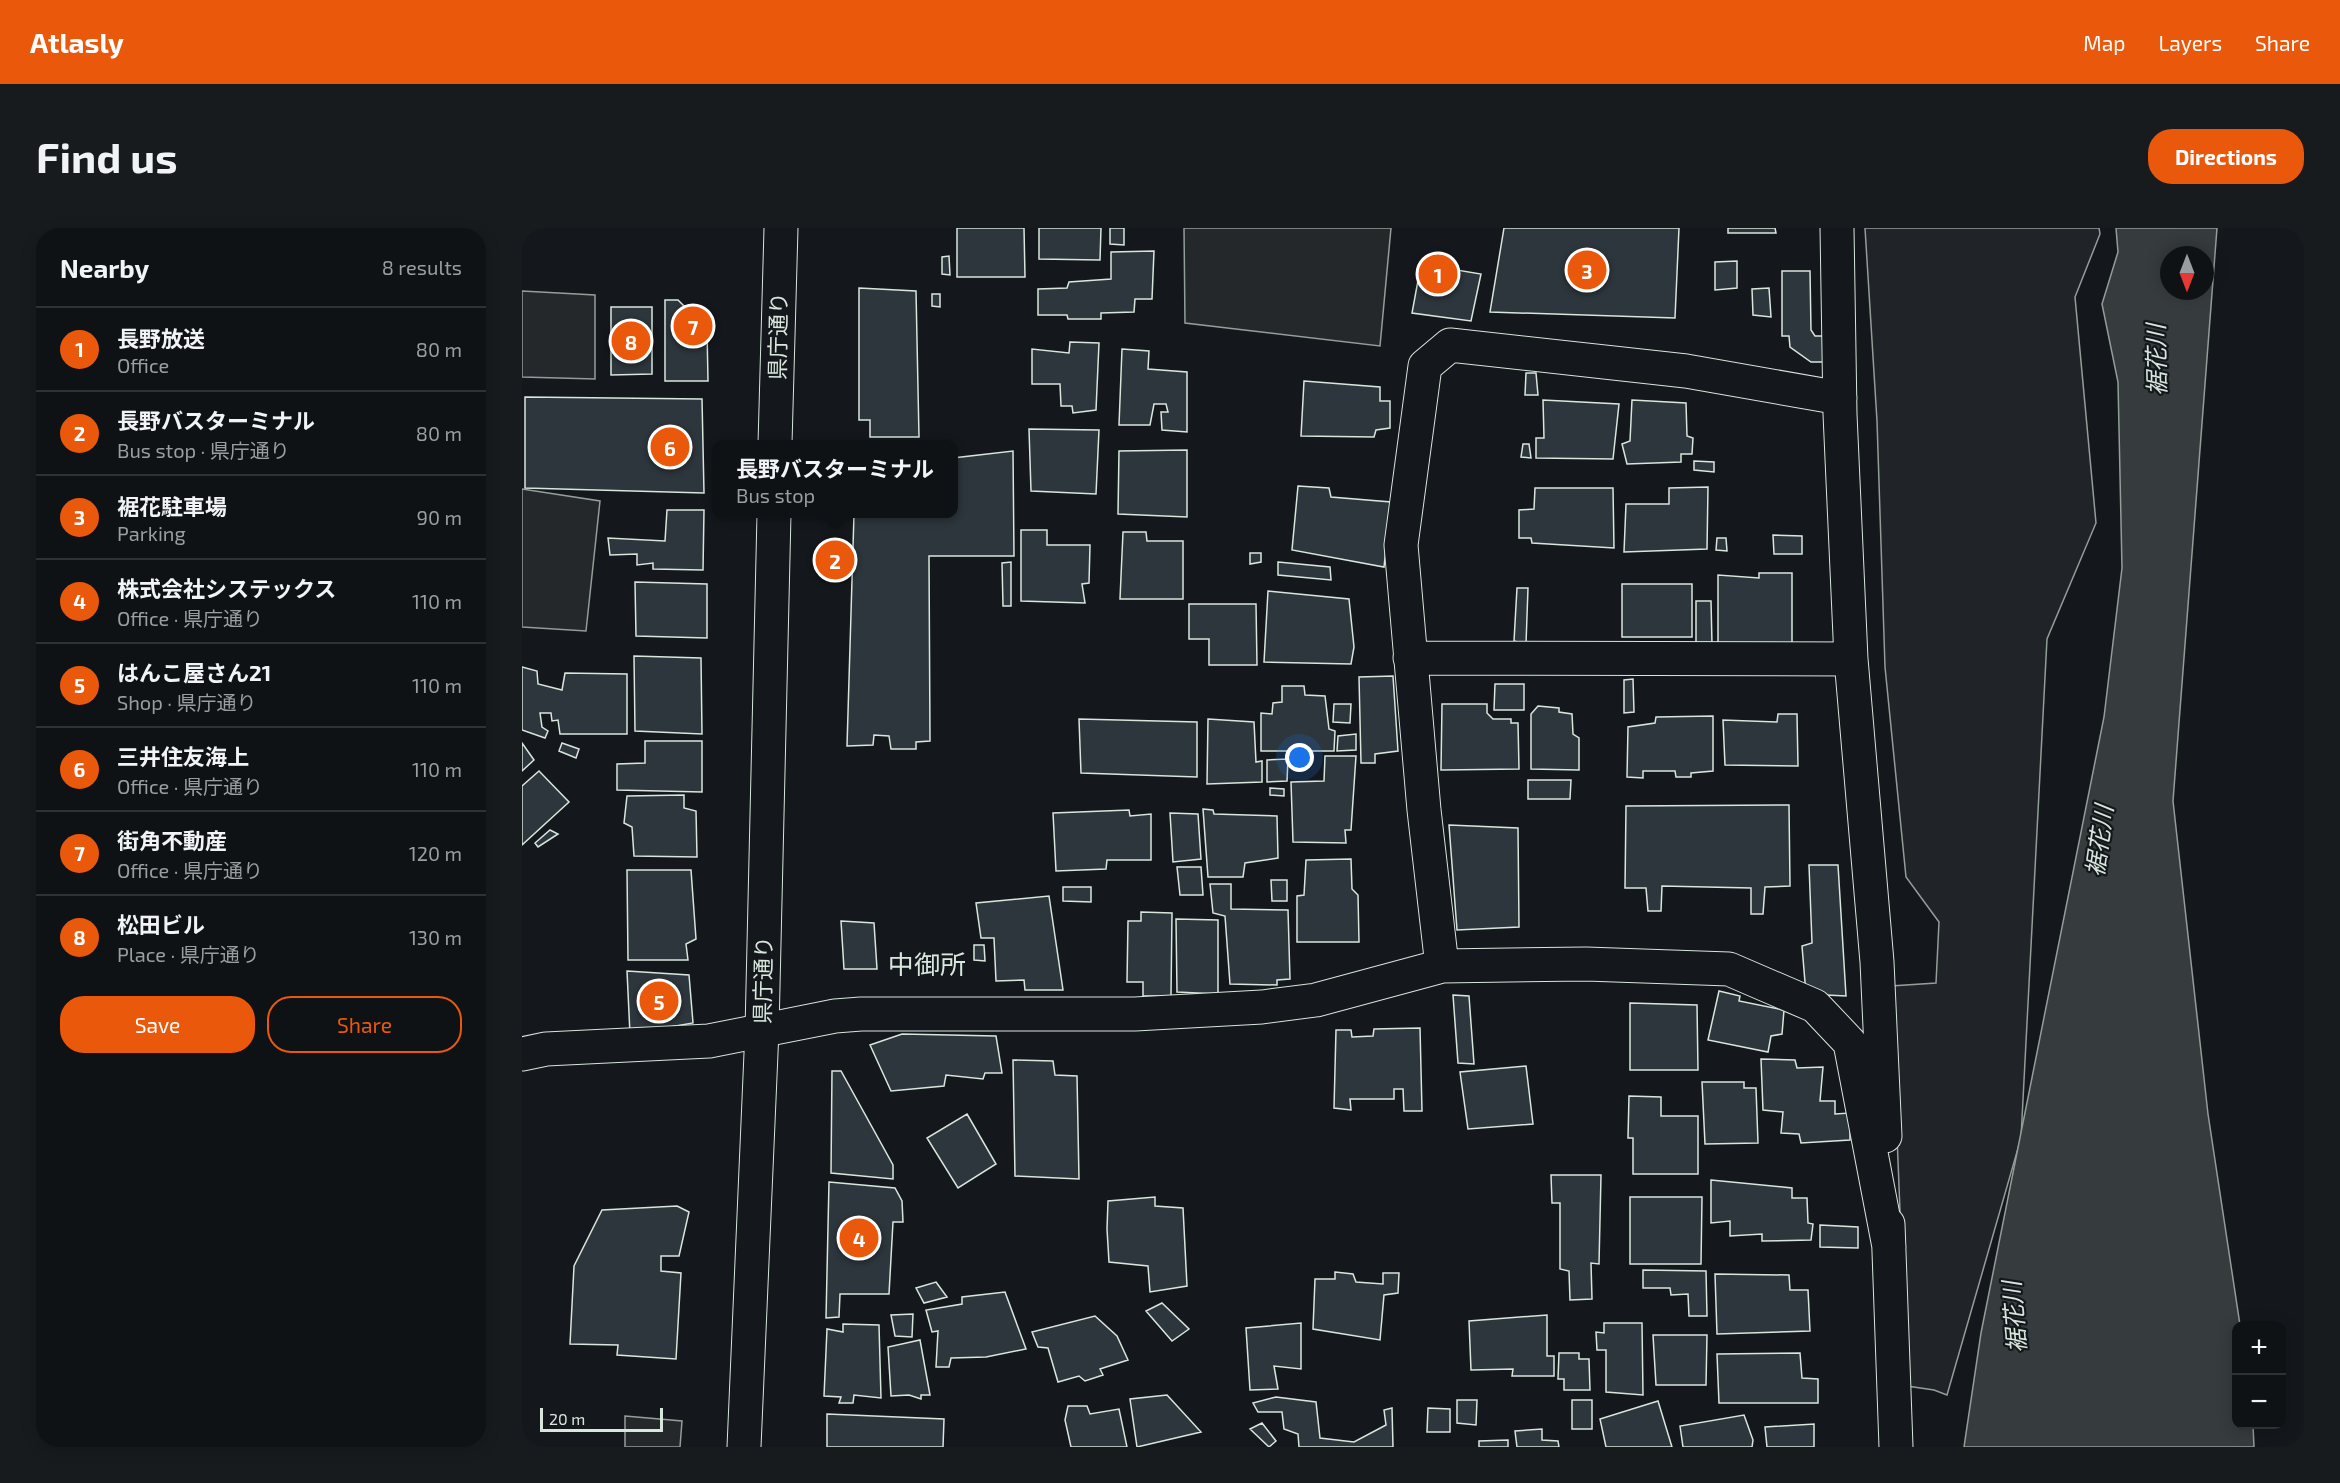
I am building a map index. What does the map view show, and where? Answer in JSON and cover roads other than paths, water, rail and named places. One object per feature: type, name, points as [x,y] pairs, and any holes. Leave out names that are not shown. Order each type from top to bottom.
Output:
[{"type":"main road","name":"県庁通り","points":[[775,440],[781,228]]},
{"type":"main road","points":[[1837,228],[1840,398],[1851,659],[1877,962],[1896,1447]]},
{"type":"main road","points":[[1442,966],[1424,810],[1401,545],[1425,366],[1450,345],[1686,371],[1840,398]]},
{"type":"main road","name":"県庁通り","points":[[744,1447],[762,1030],[774,518]]},
{"type":"main road","points":[[1410,658],[1851,659]]},
{"type":"main road","points":[[522,1054],[546,1049],[709,1041],[835,1016],[861,1014],[1135,1014],[1262,1007],[1316,1000],[1442,966],[1586,964],[1729,969],[1815,1006],[1850,1042],[1889,1247]]},
{"type":"water","name":"裾花川","points":[[2116,228],[2217,228],[2214,267],[2214,246],[2160,246],[2160,300],[2211,300],[2173,801],[2208,1114],[2239,1321],[2232,1321],[2232,1429],[2253,1429],[2254,1447],[1964,1447],[1981,1333],[2104,717],[2122,568],[2118,382],[2102,304],[2118,252]]},
{"type":"place","name":"裾花駐車場","points":[[1587,270]]},
{"type":"place","name":"長野放送","points":[[1438,274]]},
{"type":"place","name":"街角不動産","points":[[693,326]]},
{"type":"place","name":"松田ビル","points":[[631,341]]},
{"type":"place","name":"三井住友海上","points":[[670,447]]},
{"type":"place","name":"長野バスターミナル","points":[[835,560]]},
{"type":"place","name":"はんこ屋さん21","points":[[659,1001]]},
{"type":"place","name":"株式会社システックス","points":[[859,1238]]},
{"type":"district","name":"中御所","points":[[927,965]]}]
